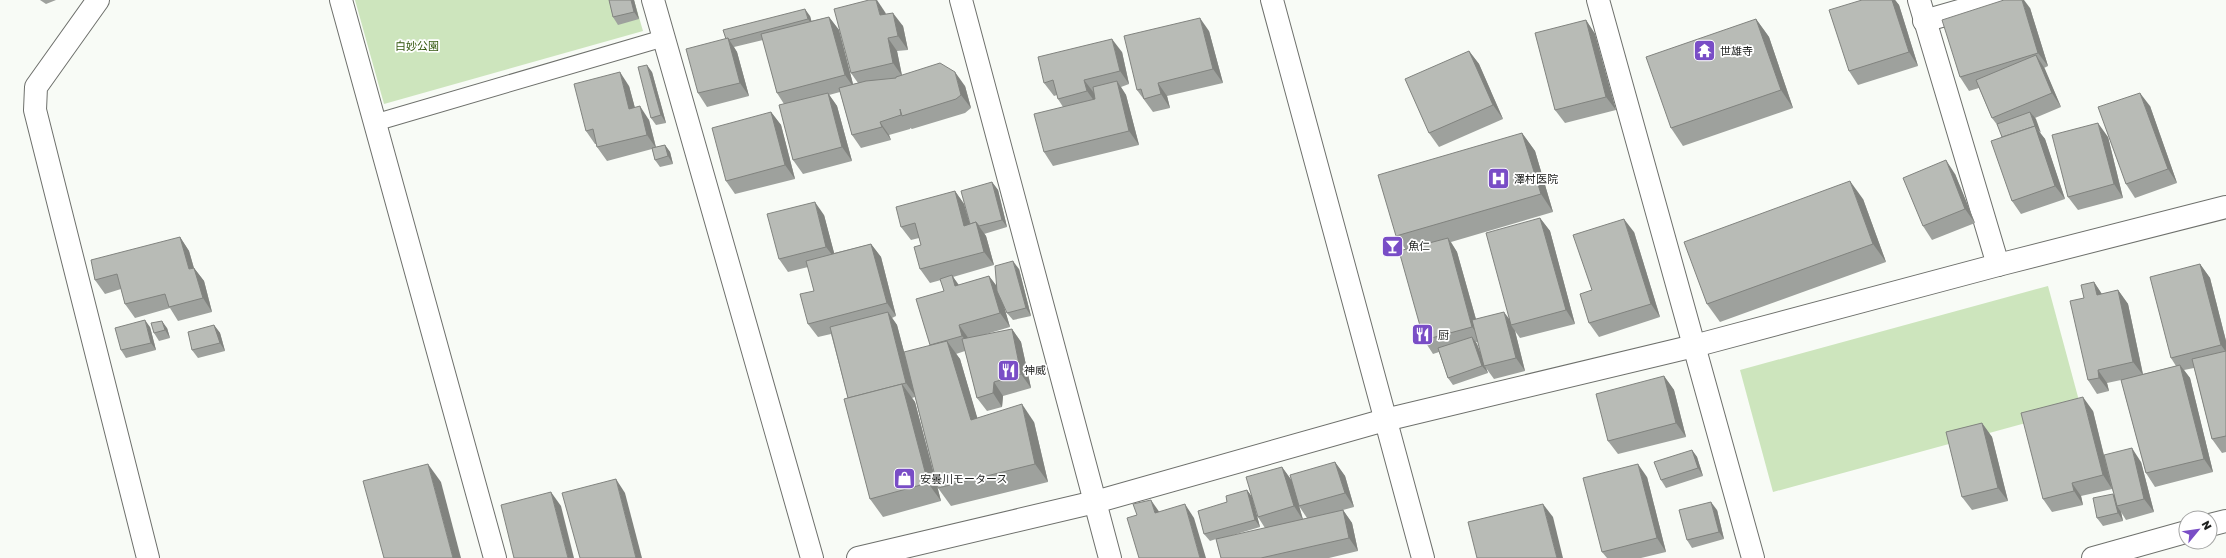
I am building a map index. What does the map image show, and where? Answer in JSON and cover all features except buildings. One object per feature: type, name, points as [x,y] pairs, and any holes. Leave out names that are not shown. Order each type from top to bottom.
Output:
[{"type":"street","points":[[98,0],[36,87],[35,110],[148,558]]},
{"type":"street","points":[[340,0],[494,558]]},
{"type":"street","points":[[653,0],[812,558]]},
{"type":"street","points":[[961,0],[1110,558]]},
{"type":"street","points":[[1272,0],[1423,558]]},
{"type":"street","points":[[1598,0],[1753,558]]},
{"type":"street","points":[[1919,0],[1924,21],[1998,265]]},
{"type":"street","points":[[1924,21],[1998,0]]},
{"type":"street","points":[[858,558],[1095,502],[1385,420],[1694,346],[1998,265],[2226,207]]},
{"type":"street","points":[[2093,558],[2127,554],[2178,535]]},
{"type":"lane","points":[[374,122],[664,38]]},
{"type":"green space","name":"白妙公園","points":[[355,0],[634,0],[643,31],[384,104]]},
{"type":"green space","points":[[2048,286],[2081,408],[1773,492],[1740,370]]},
{"type":"place","name":"世雄寺","points":[[1704,51]]},
{"type":"place","name":"澤村医院","points":[[1498,179]]},
{"type":"place","name":"魚仁","points":[[1393,246]]},
{"type":"place","name":"厨","points":[[1423,335]]},
{"type":"place","name":"神威","points":[[1008,370]]},
{"type":"place","name":"安曇川モータース","points":[[905,479]]}]
